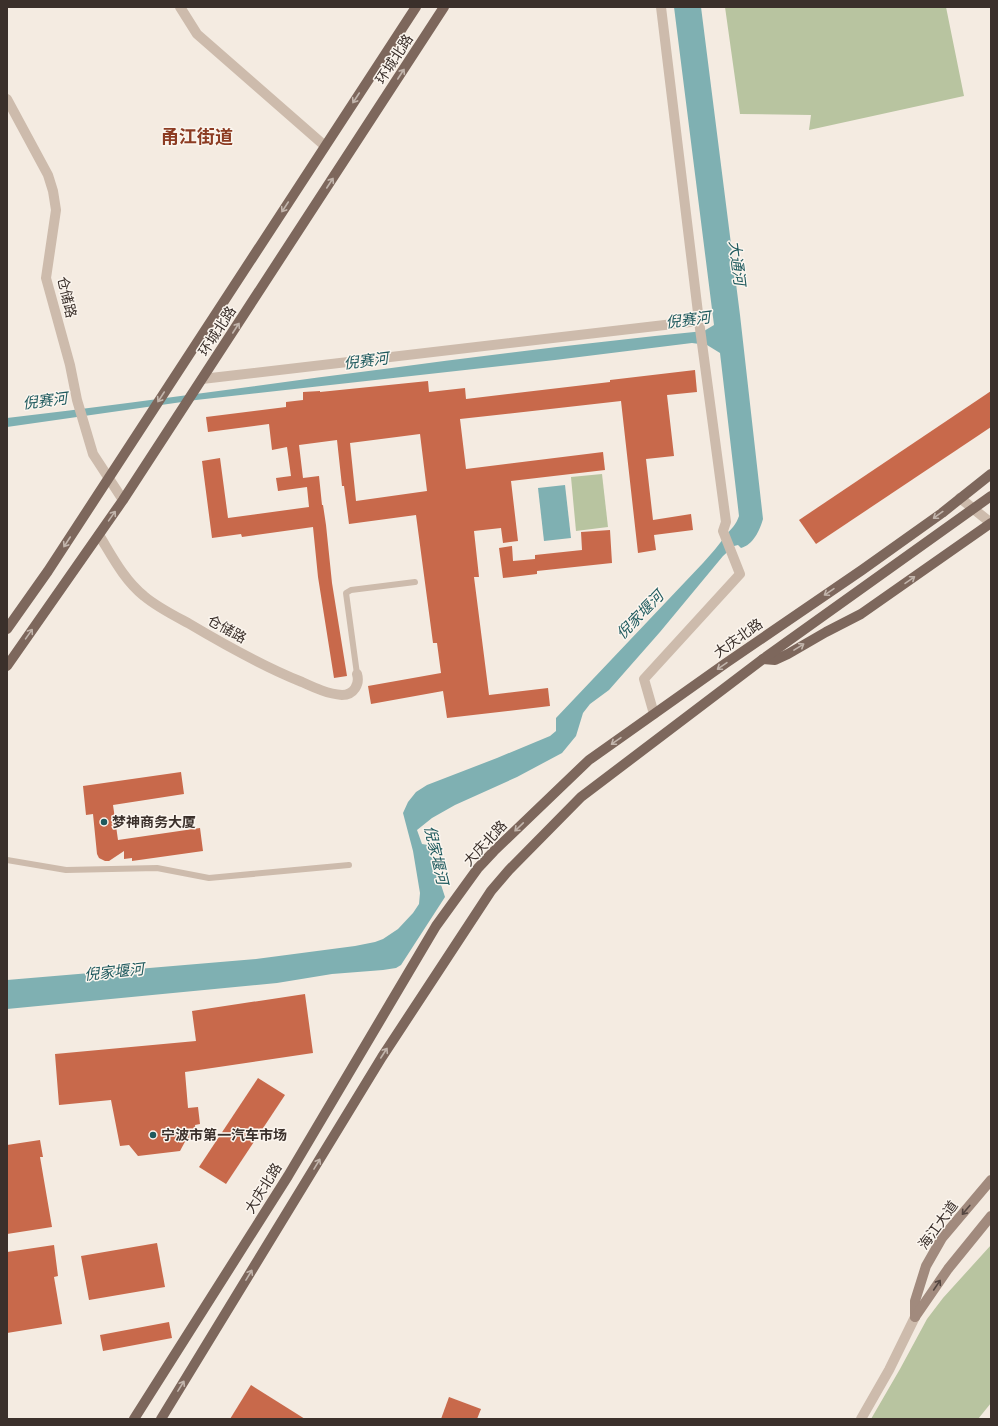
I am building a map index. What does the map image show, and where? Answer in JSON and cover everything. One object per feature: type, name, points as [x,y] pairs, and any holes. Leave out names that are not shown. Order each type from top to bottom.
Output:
[{"type":"main road","name":"环城北路","points":[[7,629],[48,571],[416,7]]},
{"type":"main road","name":"环城北路","points":[[7,666],[123,500],[444,7]]},
{"type":"main road","name":"大庆北路","points":[[134,1419],[288,1176],[436,926],[478,868],[589,760],[862,570],[991,474]]},
{"type":"main road","points":[[161,1419],[382,1057],[491,891],[509,870],[581,797],[763,659],[991,496]]},
{"type":"main road","points":[[763,659],[775,660],[861,614],[991,523]]},
{"type":"main road","name":"海江大道","points":[[915,1317],[915,1301],[926,1266],[942,1238],[991,1180]]},
{"type":"main road","name":"海江大道","points":[[915,1317],[948,1269],[991,1216]]},
{"type":"street","points":[[180,7],[197,34],[325,146]]},
{"type":"street","points":[[654,714],[644,678],[740,574],[722,531],[726,522],[706,379],[661,7]]},
{"type":"street","name":"仓储路","points":[[7,99],[48,175],[53,191],[56,210],[46,278],[70,365],[77,400],[93,454],[123,500]]},
{"type":"street","points":[[202,379],[699,322]]},
{"type":"street","points":[[960,498],[991,523]]},
{"type":"street","name":"仓储路","points":[[99,535],[125,576],[143,596],[234,650],[294,679],[328,693],[344,695],[352,692],[358,686],[359,680],[357,674]]},
{"type":"street","name":"海江大道","points":[[861,1419],[889,1370],[915,1317]]},
{"type":"lane","points":[[357,674],[346,593],[351,590],[415,582]]},
{"type":"lane","points":[[7,860],[66,870],[157,868],[209,878],[349,866]]},
{"type":"green space","points":[[725,7],[946,7],[964,96],[809,130],[811,115],[740,114]]},
{"type":"green space","points":[[602,474],[608,527],[576,531],[571,477]]},
{"type":"green space","points":[[991,1245],[991,1403],[978,1419],[871,1419],[927,1319],[943,1298]]},
{"type":"water","name":"倪家堰河","points":[[674,7],[701,7],[740,315],[763,519],[755,536],[749,544],[741,548],[738,545],[734,546],[723,556],[660,632],[609,690],[590,704],[583,713],[576,736],[562,753],[517,777],[455,805],[432,818],[417,830],[422,844],[428,845],[445,897],[401,965],[396,968],[383,970],[332,974],[277,983],[7,1009],[7,980],[256,959],[355,946],[383,939],[398,929],[419,904],[420,893],[413,851],[403,813],[408,802],[416,792],[427,785],[550,736],[556,731],[556,718],[703,563],[735,524],[739,516],[720,353],[707,345],[692,343],[555,360],[196,400],[7,427],[7,418],[530,350],[704,331],[714,325]]},
{"type":"water","points":[[565,485],[571,538],[544,541],[538,488]]},
{"type":"building","points":[[695,370],[697,392],[667,395],[674,456],[646,459],[653,520],[691,514],[693,530],[654,535],[656,550],[638,553],[621,401],[460,419],[466,469],[603,452],[605,470],[511,481],[518,541],[503,543],[501,528],[474,531],[479,577],[474,577],[489,695],[548,688],[550,706],[447,718],[443,691],[371,704],[368,686],[441,673],[437,643],[433,643],[416,515],[349,524],[344,486],[342,486],[337,440],[299,445],[303,478],[319,476],[332,583],[347,676],[334,678],[318,577],[313,527],[242,537],[241,534],[212,538],[202,461],[220,458],[228,518],[309,507],[307,487],[278,491],[276,478],[291,476],[287,447],[272,450],[269,424],[208,432],[206,417],[286,407],[286,402],[303,400],[303,392],[320,392],[428,381],[429,392],[465,388],[466,399],[610,382],[610,380]],"holes":[[[420,434],[427,491],[356,501],[350,443]]]},
{"type":"building","points":[[991,391],[991,427],[816,544],[799,520]]},
{"type":"building","points":[[610,530],[612,563],[537,571],[537,574],[503,578],[499,548],[512,546],[513,561],[535,559],[535,555],[582,550],[581,532]]},
{"type":"building","name":"梦神商务大厦","points":[[181,772],[184,794],[113,805],[118,840],[200,828],[203,851],[132,861],[132,858],[124,859],[124,851],[109,861],[99,858],[97,854],[93,814],[86,815],[83,786]]},
{"type":"building","points":[[305,994],[313,1053],[185,1072],[188,1108],[198,1107],[200,1124],[195,1125],[196,1137],[187,1138],[180,1151],[138,1156],[129,1145],[120,1146],[111,1100],[59,1105],[55,1054],[196,1041],[192,1011]]},
{"type":"building","points":[[258,1078],[285,1095],[226,1184],[199,1167]]},
{"type":"building","points":[[40,1140],[43,1157],[40,1157],[52,1227],[7,1234],[7,1145]]},
{"type":"building","points":[[157,1243],[165,1287],[89,1300],[81,1256]]},
{"type":"building","points":[[54,1245],[58,1276],[54,1277],[62,1324],[7,1333],[7,1252]]},
{"type":"building","points":[[169,1322],[172,1338],[103,1351],[100,1335]]},
{"type":"building","points":[[251,1385],[305,1419],[230,1419]]},
{"type":"building","points":[[449,1397],[481,1409],[477,1419],[441,1419]]},
{"type":"place","name":"梦神商务大厦","points":[[104,822]]},
{"type":"place","name":"宁波市第一汽车市场","points":[[153,1135]]},
{"type":"district","name":"甬江街道","points":[[197,137]]},
{"type":"water label","name":"大通河","points":[[737,263]]},
{"type":"water label","name":"倪赛河","points":[[688,320]]},
{"type":"water label","name":"倪赛河","points":[[366,361]]},
{"type":"water label","name":"倪赛河","points":[[45,401]]}]
